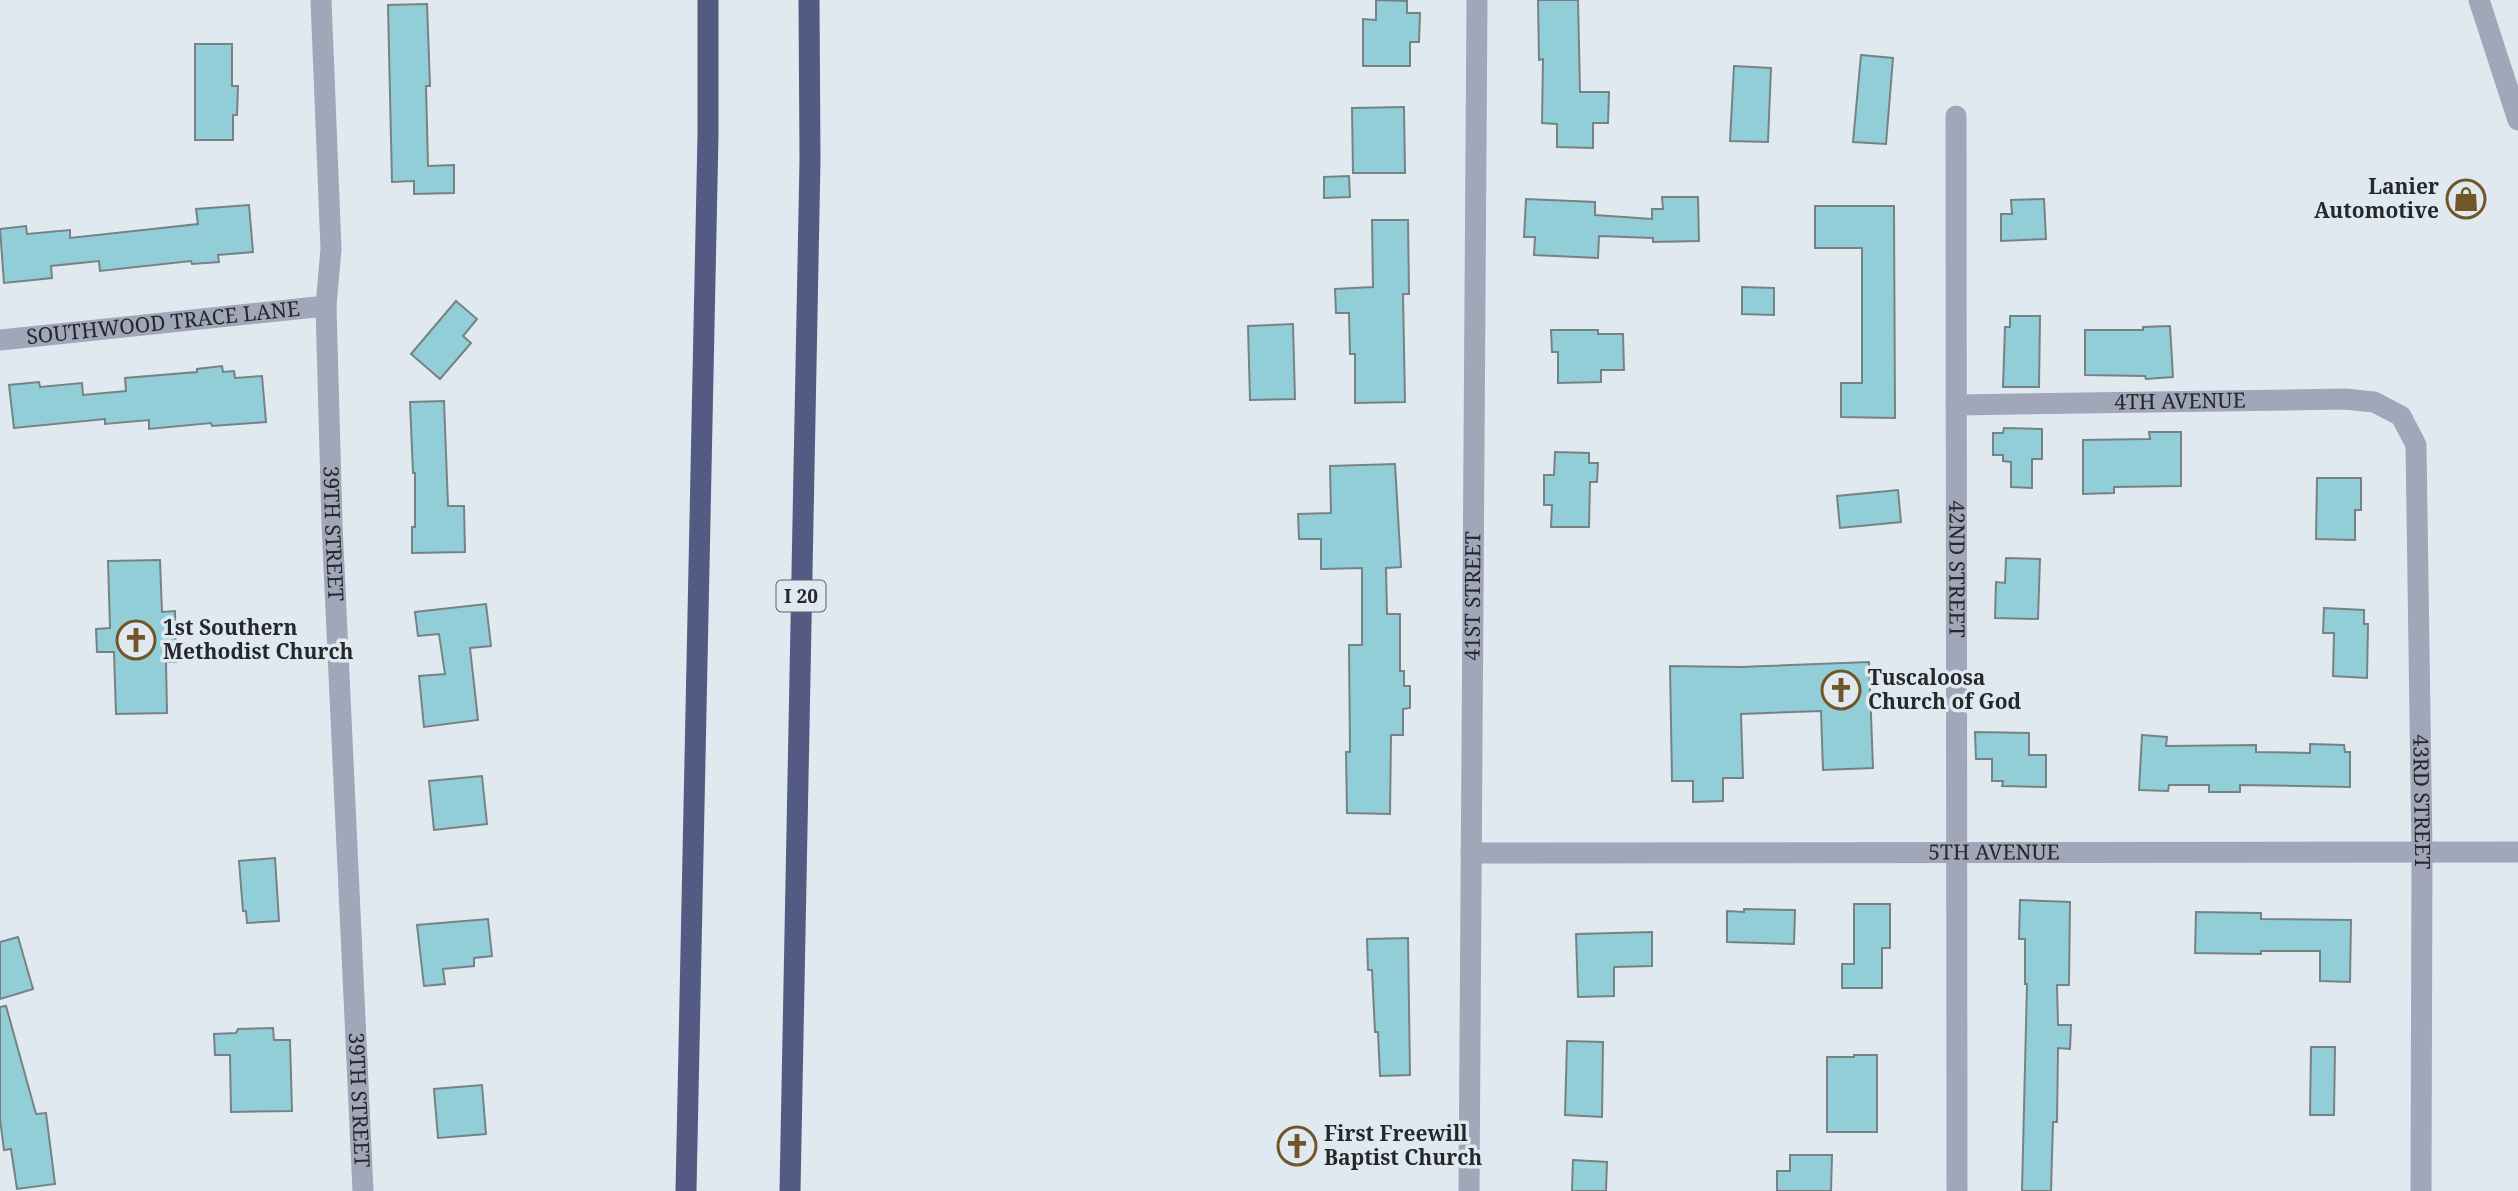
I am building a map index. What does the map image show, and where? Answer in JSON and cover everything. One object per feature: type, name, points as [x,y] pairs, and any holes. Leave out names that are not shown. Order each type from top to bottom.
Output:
[{"type":"highway","points":[[686,1191],[708,0]]},
{"type":"highway","name":"I 20","points":[[790,1191],[809,174],[809,0]]},
{"type":"street","name":"39TH STREET","points":[[321,0],[331,249],[326,306],[340,711],[363,1191]]},
{"type":"street","name":"41ST STREET","points":[[1469,1191],[1477,0]]},
{"type":"street","points":[[2479,0],[2518,120]]},
{"type":"street","name":"42ND STREET","points":[[1956,116],[1957,1191]]},
{"type":"street","name":"SOUTHWOOD TRACE LANE","points":[[0,340],[326,306]]},
{"type":"street","name":"4TH AVENUE","points":[[1956,405],[2345,399],[2374,402],[2401,416]]},
{"type":"street","name":"43RD STREET","points":[[2401,416],[2416,445],[2422,852],[2421,1191]]},
{"type":"street","name":"5TH AVENUE","points":[[1471,853],[2518,852]]},
{"type":"building","points":[[1376,0],[1407,1],[1407,13],[1420,13],[1419,42],[1410,42],[1410,66],[1363,66],[1363,19],[1376,20]]},
{"type":"building","points":[[1538,0],[1578,0],[1580,92],[1609,92],[1608,123],[1593,123],[1593,148],[1557,147],[1557,124],[1542,123],[1543,59],[1539,60]]},
{"type":"building","points":[[427,4],[430,86],[426,86],[428,166],[454,165],[454,193],[414,194],[414,181],[392,182],[388,5]]},
{"type":"building","points":[[195,44],[232,44],[232,86],[238,86],[237,115],[233,115],[233,140],[195,140]]},
{"type":"building","points":[[1861,55],[1893,58],[1886,144],[1853,142]]},
{"type":"building","points":[[1734,66],[1771,68],[1768,142],[1730,141]]},
{"type":"building","points":[[1404,107],[1405,173],[1353,173],[1352,108]]},
{"type":"building","points":[[1349,176],[1350,197],[1324,198],[1324,177]]},
{"type":"building","points":[[1662,197],[1698,197],[1699,241],[1653,242],[1653,238],[1599,236],[1598,258],[1534,255],[1535,237],[1524,237],[1526,199],[1595,202],[1595,215],[1652,219],[1652,209],[1663,209]]},
{"type":"building","points":[[2044,199],[2046,239],[2001,241],[2001,214],[2012,214],[2011,200]]},
{"type":"building","points":[[249,205],[253,252],[218,255],[219,262],[192,264],[191,261],[100,271],[99,261],[51,266],[52,278],[4,283],[0,229],[26,226],[27,234],[70,230],[70,238],[198,224],[196,209]]},
{"type":"building","points":[[1815,206],[1894,206],[1895,418],[1841,417],[1841,383],[1862,383],[1862,248],[1815,248]]},
{"type":"building","points":[[1372,220],[1408,220],[1409,294],[1403,294],[1405,402],[1355,403],[1355,354],[1350,354],[1349,313],[1336,313],[1335,289],[1373,287]]},
{"type":"building","points":[[1742,287],[1774,288],[1774,315],[1742,314]]},
{"type":"building","points":[[456,301],[477,319],[463,336],[471,343],[440,379],[411,354]]},
{"type":"building","points":[[2010,316],[2040,316],[2039,387],[2003,387],[2005,327],[2010,327]]},
{"type":"building","points":[[1293,324],[1295,399],[1250,400],[1248,326]]},
{"type":"building","points":[[2170,326],[2173,377],[2146,379],[2145,376],[2085,375],[2085,330],[2143,330],[2143,327]]},
{"type":"building","points":[[1551,330],[1598,330],[1598,334],[1623,334],[1624,370],[1601,370],[1601,382],[1558,383],[1558,352],[1552,352]]},
{"type":"building","points":[[222,366],[223,372],[234,371],[235,378],[262,376],[266,422],[212,426],[211,423],[149,429],[149,420],[105,424],[105,419],[14,428],[9,385],[39,382],[40,387],[82,383],[83,395],[126,391],[125,378],[197,372],[197,369]]},
{"type":"building","points":[[444,401],[448,506],[464,506],[465,552],[412,553],[415,473],[410,402]]},
{"type":"building","points":[[2004,428],[2042,429],[2042,459],[2032,459],[2032,488],[2011,487],[2011,462],[2003,461],[2003,455],[1993,455],[1993,433],[2003,433]]},
{"type":"building","points":[[2149,432],[2181,432],[2181,486],[2114,487],[2114,493],[2083,494],[2083,440],[2150,439]]},
{"type":"building","points":[[1555,452],[1589,453],[1589,463],[1598,463],[1597,482],[1590,482],[1589,527],[1551,527],[1552,505],[1544,505],[1544,475],[1554,475]]},
{"type":"building","points":[[1395,464],[1401,567],[1386,568],[1387,614],[1400,614],[1400,671],[1404,671],[1404,686],[1410,686],[1410,708],[1403,709],[1403,735],[1391,735],[1390,814],[1347,813],[1346,752],[1350,752],[1349,645],[1362,645],[1362,568],[1321,569],[1321,539],[1299,539],[1298,514],[1331,513],[1330,466]]},
{"type":"building","points":[[2317,478],[2361,478],[2361,510],[2355,510],[2355,540],[2316,539]]},
{"type":"building","points":[[1898,490],[1901,522],[1840,528],[1837,496]]},
{"type":"building","points":[[2006,558],[2040,559],[2038,619],[1995,618],[1996,582],[2005,583]]},
{"type":"building","name":"1st Southern Methodist Church","points":[[160,560],[162,612],[175,611],[176,662],[166,662],[167,713],[116,714],[114,652],[97,652],[96,629],[110,628],[108,561]]},
{"type":"building","points":[[486,604],[491,646],[470,648],[478,720],[424,727],[419,676],[445,674],[439,634],[418,636],[415,612]]},
{"type":"building","points":[[2324,608],[2364,610],[2364,624],[2368,624],[2367,678],[2333,676],[2334,633],[2323,633]]},
{"type":"building","points":[[1869,662],[1873,768],[1823,770],[1821,711],[1741,714],[1743,778],[1723,778],[1723,801],[1693,802],[1693,781],[1672,781],[1670,666],[1740,667]]},
{"type":"building","points":[[1975,732],[2029,733],[2029,755],[2046,755],[2046,787],[2002,786],[2003,781],[1992,781],[1992,759],[1976,759]]},
{"type":"building","points":[[2142,735],[2167,737],[2166,746],[2256,745],[2256,752],[2310,753],[2310,744],[2344,745],[2345,752],[2350,752],[2350,787],[2240,785],[2240,792],[2209,792],[2209,785],[2169,785],[2168,791],[2139,790]]},
{"type":"building","points":[[482,776],[487,824],[434,830],[429,781]]},
{"type":"building","points":[[275,858],[279,921],[247,923],[246,911],[243,911],[239,861]]},
{"type":"building","points":[[2020,900],[2070,902],[2069,985],[2057,985],[2058,1025],[2071,1025],[2070,1049],[2058,1048],[2057,1122],[2053,1122],[2051,1191],[2022,1191],[2027,984],[2025,939],[2019,939]]},
{"type":"building","points":[[1854,904],[1890,904],[1890,948],[1882,948],[1882,988],[1842,988],[1842,964],[1854,964]]},
{"type":"building","points":[[1744,909],[1795,910],[1794,944],[1727,942],[1727,911],[1744,912]]},
{"type":"building","points":[[2196,912],[2261,913],[2261,919],[2351,920],[2350,982],[2320,981],[2320,951],[2195,953]]},
{"type":"building","points":[[488,919],[492,956],[474,958],[474,966],[443,969],[445,984],[424,986],[417,925]]},
{"type":"building","points":[[1652,932],[1652,966],[1614,967],[1614,996],[1578,997],[1576,934]]},
{"type":"building","points":[[18,937],[33,989],[0,999],[0,942]]},
{"type":"building","points":[[1408,938],[1410,1075],[1380,1076],[1378,1032],[1375,1032],[1372,970],[1368,970],[1367,939]]},
{"type":"building","points":[[6,1006],[36,1114],[46,1113],[55,1184],[17,1189],[11,1149],[4,1150],[0,1119],[0,1007]]},
{"type":"building","points":[[273,1028],[274,1040],[290,1040],[292,1111],[231,1112],[230,1055],[215,1055],[214,1034],[236,1033],[238,1029]]},
{"type":"building","points":[[1567,1041],[1603,1042],[1602,1117],[1565,1115]]},
{"type":"building","points":[[2311,1047],[2335,1047],[2334,1115],[2310,1115]]},
{"type":"building","points":[[1877,1055],[1877,1132],[1827,1132],[1827,1057]]},
{"type":"building","points":[[482,1085],[486,1134],[438,1138],[434,1089]]},
{"type":"building","points":[[1790,1155],[1832,1155],[1831,1191],[1777,1191],[1777,1171],[1790,1171]]},
{"type":"building","points":[[1573,1160],[1607,1162],[1606,1191],[1572,1191]]},
{"type":"place","name":"Lanier Automotive","points":[[2466,199]]},
{"type":"place","name":"1st Southern Methodist Church","points":[[136,640]]},
{"type":"place","name":"Tuscaloosa Church of God","points":[[1841,690]]},
{"type":"place","name":"First Freewill Baptist Church","points":[[1297,1146]]}]
